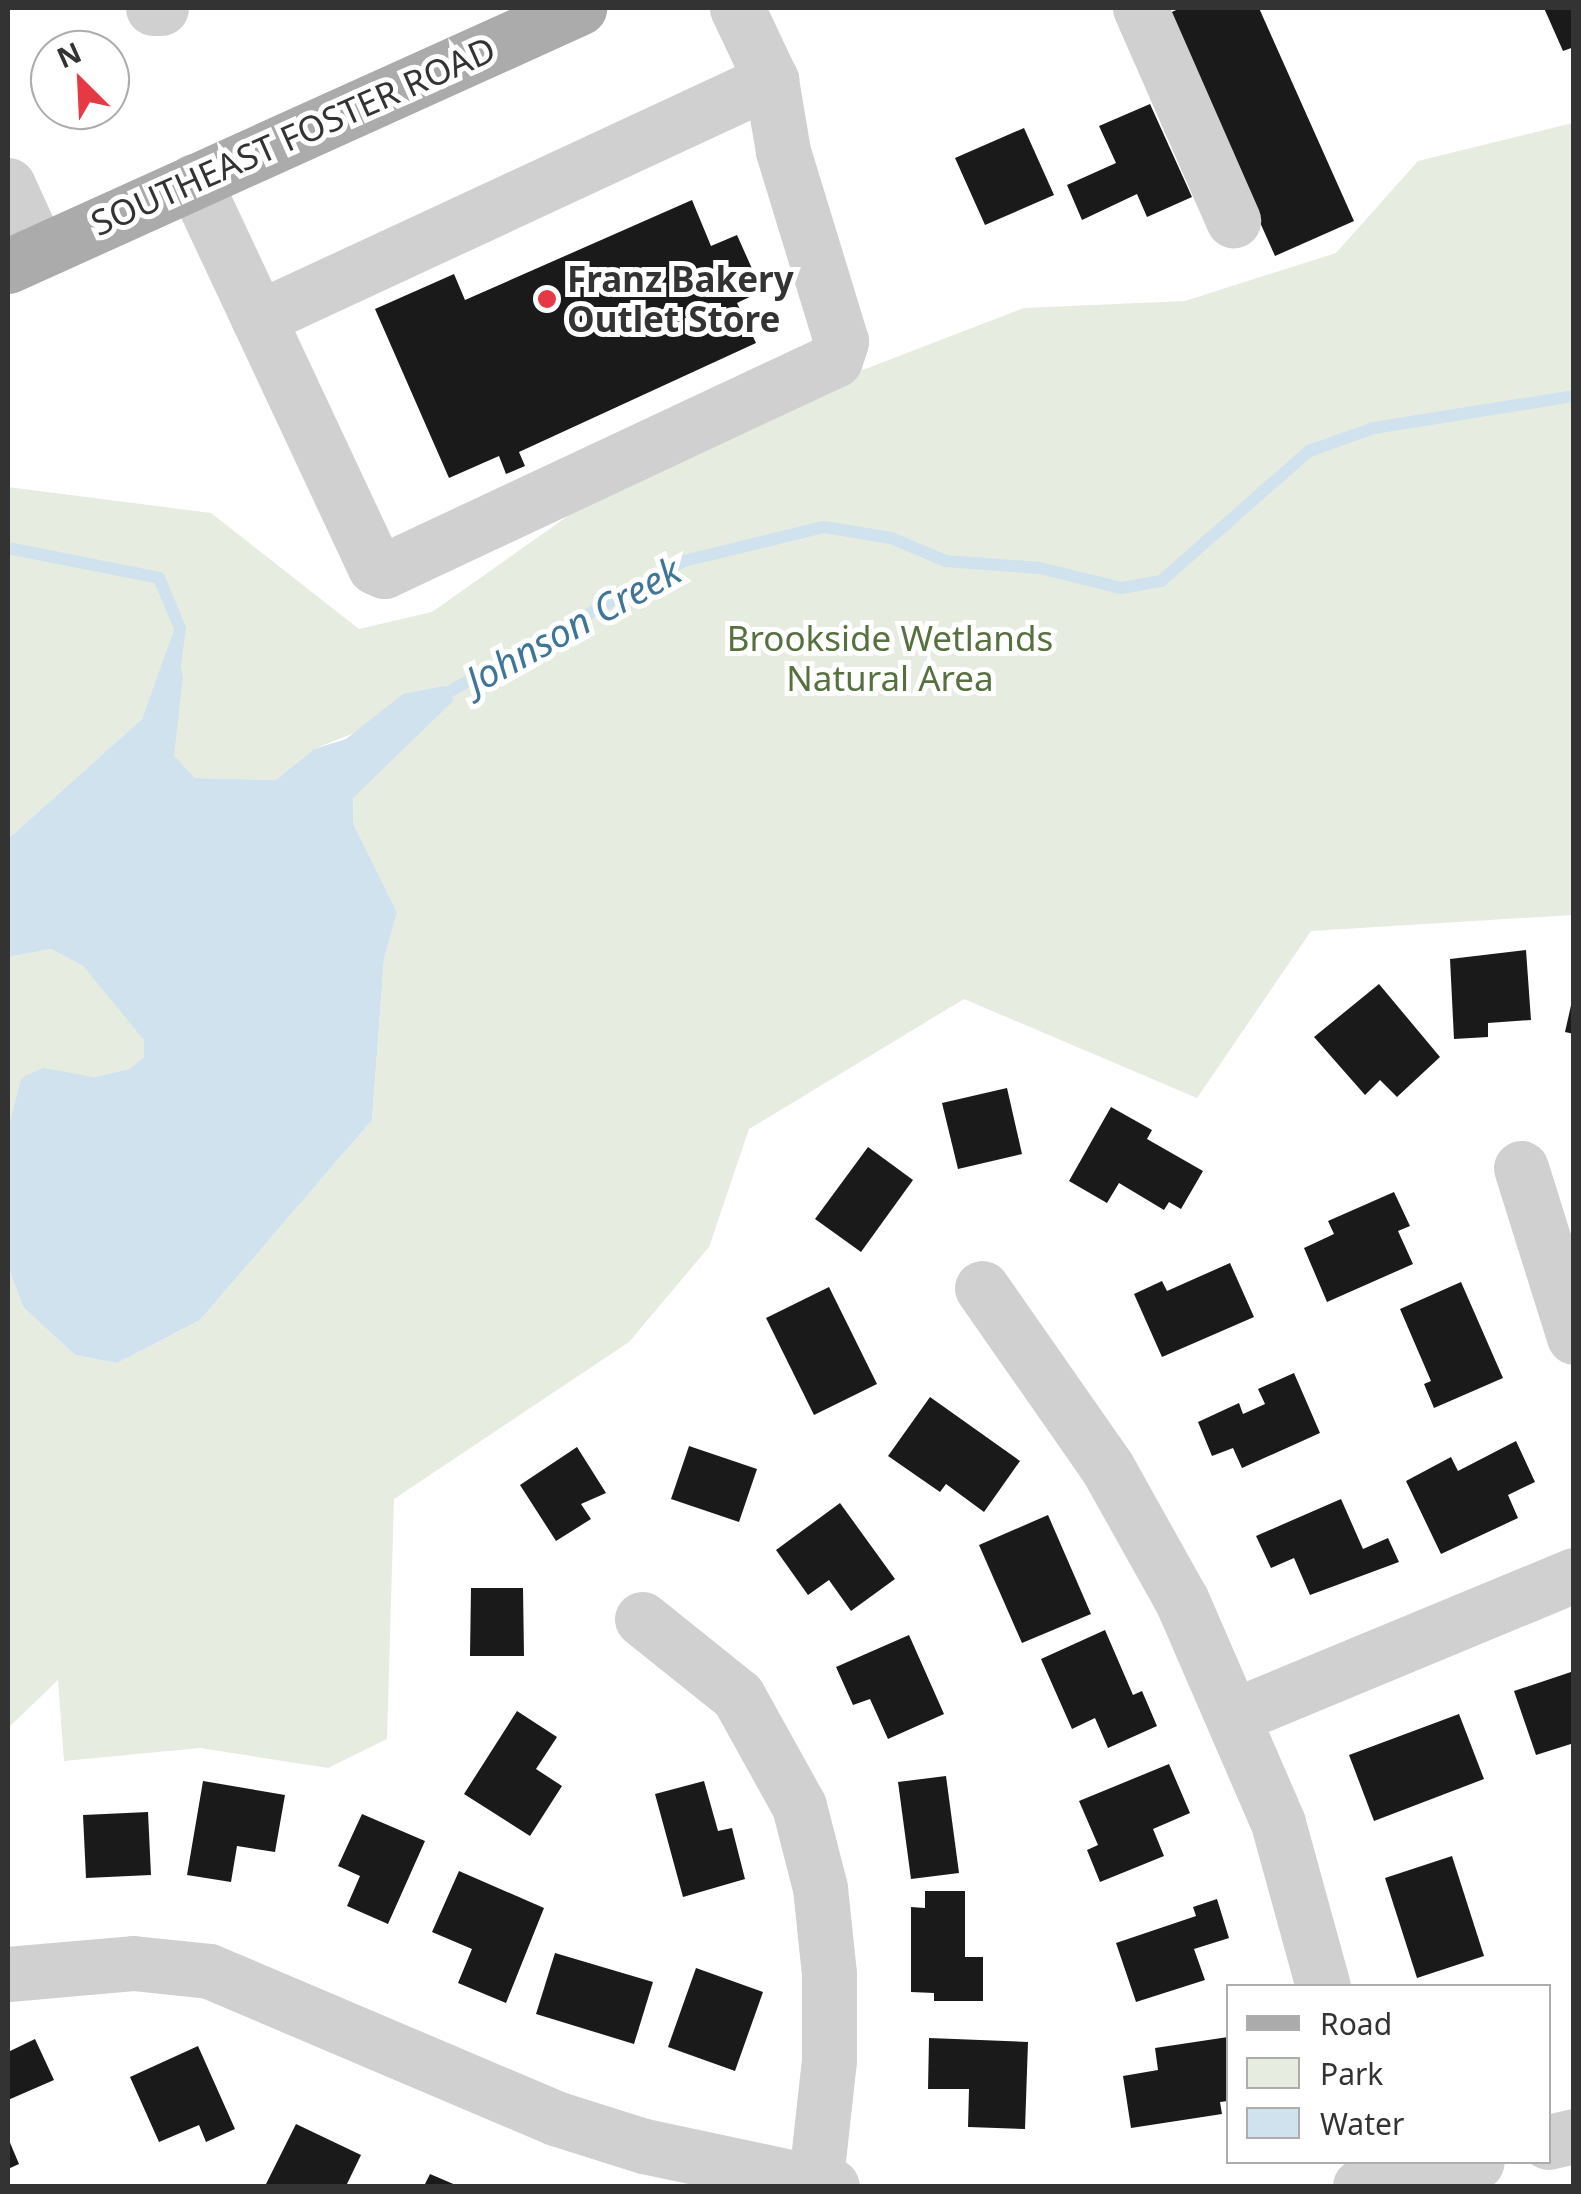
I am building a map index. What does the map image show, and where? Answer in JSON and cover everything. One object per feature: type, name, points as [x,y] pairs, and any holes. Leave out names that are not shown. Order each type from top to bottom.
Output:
[{"type":"main road","name":"SOUTHEAST FOSTER ROAD","points":[[23,258],[579,8]]},
{"type":"street","points":[[194,181],[375,567],[384,571],[835,360],[841,341],[784,152],[771,80],[737,8]]},
{"type":"street","points":[[1140,8],[1232,220]]},
{"type":"street","points":[[258,318],[771,80]]},
{"type":"street","points":[[8,186],[23,258]]},
{"type":"street","points":[[1521,1168],[1574,1336]]},
{"type":"street","points":[[982,1288],[1107,1467],[1236,1715],[1278,1823],[1323,1984]]},
{"type":"street","points":[[1236,1715],[1574,1576]]},
{"type":"street","points":[[8,1974],[133,1963],[209,1971],[554,2118],[644,2146],[821,2185],[829,2060],[829,1974],[820,1888],[799,1806],[738,1696],[642,1619]]},
{"type":"street","points":[[1363,2186],[1468,2164]]},
{"type":"green space","name":"Brookside Wetlands Natural Area","points":[[1573,123],[1573,915],[1311,931],[1197,1098],[964,999],[749,1129],[709,1247],[629,1342],[394,1499],[387,1739],[328,1768],[200,1748],[64,1761],[58,1680],[8,1728],[8,1266],[23,1307],[75,1355],[117,1363],[200,1320],[372,1120],[384,959],[397,912],[353,823],[354,733],[314,749],[276,780],[195,778],[174,755],[173,635],[142,719],[8,839],[8,487],[211,513],[359,629],[432,612],[670,444],[1024,308],[1185,301],[1336,253],[1418,161]]},
{"type":"green space","points":[[51,949],[83,966],[111,997],[144,1040],[144,1057],[129,1069],[94,1077],[43,1069],[21,1078],[8,1128],[8,957]]},
{"type":"water","points":[[173,633],[183,677],[174,755],[195,778],[276,780],[314,749],[346,739],[403,694],[444,686],[454,700],[353,798],[353,823],[397,912],[384,959],[372,1120],[200,1320],[117,1363],[75,1355],[23,1307],[8,1266],[8,1128],[21,1078],[43,1068],[94,1077],[129,1069],[144,1057],[144,1040],[83,966],[51,949],[8,957],[8,839],[142,719]]},
{"type":"building","points":[[1181,8],[1259,8],[1354,221],[1275,256],[1167,14]]},
{"type":"building","points":[[1544,8],[1574,8],[1574,47],[1563,51]]},
{"type":"building","points":[[1150,104],[1192,197],[1147,217],[1137,194],[1082,220],[1067,185],[1116,163],[1099,126]]},
{"type":"building","points":[[1024,128],[1054,195],[985,225],[955,158]]},
{"type":"building","points":[[692,200],[711,246],[737,235],[762,291],[737,303],[756,343],[519,452],[525,466],[506,474],[499,456],[449,478],[375,309],[454,274],[465,300]]},
{"type":"building","points":[[1526,950],[1531,1020],[1488,1023],[1488,1037],[1454,1039],[1450,959]]},
{"type":"building","points":[[1379,984],[1440,1057],[1397,1097],[1380,1080],[1365,1095],[1314,1037]]},
{"type":"building","points":[[1574,1001],[1574,1034],[1565,1032]]},
{"type":"building","points":[[1007,1088],[1022,1154],[958,1169],[942,1103]]},
{"type":"building","points":[[1111,1107],[1152,1130],[1147,1139],[1203,1171],[1181,1209],[1169,1202],[1164,1210],[1119,1183],[1107,1203],[1069,1181]]},
{"type":"building","points":[[868,1147],[913,1180],[861,1252],[815,1219]]},
{"type":"building","points":[[1394,1192],[1410,1226],[1398,1231],[1413,1264],[1327,1302],[1304,1248],[1334,1234],[1328,1221]]},
{"type":"building","points":[[1230,1263],[1254,1317],[1162,1357],[1134,1294],[1162,1281],[1167,1291]]},
{"type":"building","points":[[1461,1282],[1503,1378],[1434,1408],[1424,1384],[1431,1381],[1400,1309]]},
{"type":"building","points":[[829,1287],[877,1384],[814,1415],[766,1318]]},
{"type":"building","points":[[1294,1373],[1320,1433],[1242,1468],[1233,1448],[1212,1456],[1198,1422],[1239,1403],[1243,1414],[1265,1404],[1258,1389]]},
{"type":"building","points":[[930,1397],[1020,1461],[984,1512],[946,1484],[940,1492],[888,1456]]},
{"type":"building","points":[[1516,1441],[1535,1482],[1508,1495],[1518,1518],[1441,1554],[1406,1481],[1451,1457],[1458,1471]]},
{"type":"building","points":[[689,1446],[757,1469],[739,1522],[671,1499]]},
{"type":"building","points":[[577,1447],[606,1493],[581,1504],[591,1519],[556,1541],[520,1485]]},
{"type":"building","points":[[1341,1499],[1363,1549],[1388,1538],[1399,1562],[1310,1595],[1294,1558],[1271,1568],[1256,1536]]},
{"type":"building","points":[[840,1503],[895,1579],[851,1611],[829,1580],[808,1595],[776,1550]]},
{"type":"building","points":[[1048,1515],[1091,1614],[1022,1643],[979,1545]]},
{"type":"building","points":[[471,1588],[523,1588],[524,1656],[470,1656]]},
{"type":"building","points":[[1105,1630],[1133,1695],[1142,1691],[1157,1726],[1108,1748],[1095,1718],[1072,1729],[1041,1659]]},
{"type":"building","points":[[909,1635],[944,1714],[888,1739],[870,1699],[853,1705],[836,1667]]},
{"type":"building","points":[[1574,1671],[1574,1743],[1536,1755],[1514,1691]]},
{"type":"building","points":[[517,1711],[557,1737],[536,1769],[562,1786],[530,1836],[464,1794]]},
{"type":"building","points":[[1459,1714],[1484,1779],[1374,1821],[1349,1755]]},
{"type":"building","points":[[1169,1764],[1190,1813],[1153,1829],[1164,1856],[1100,1882],[1087,1850],[1098,1845],[1079,1801]]},
{"type":"building","points":[[946,1776],[959,1873],[911,1879],[898,1782]]},
{"type":"building","points":[[203,1781],[285,1795],[275,1852],[237,1846],[231,1882],[187,1875]]},
{"type":"building","points":[[704,1781],[718,1831],[732,1828],[745,1879],[683,1897],[655,1794]]},
{"type":"building","points":[[148,1812],[151,1875],[86,1878],[83,1815]]},
{"type":"building","points":[[362,1814],[425,1841],[388,1924],[347,1906],[360,1876],[338,1866]]},
{"type":"building","points":[[1452,1856],[1484,1956],[1417,1978],[1385,1878]]},
{"type":"building","points":[[459,1871],[544,1908],[506,2003],[458,1983],[472,1949],[432,1932]]},
{"type":"building","points":[[925,1891],[965,1891],[965,1957],[983,1957],[983,2001],[934,2001],[934,1993],[911,1992],[911,1907],[925,1908]]},
{"type":"building","points":[[1217,1899],[1229,1938],[1194,1949],[1205,1980],[1136,2002],[1116,1943],[1196,1916],[1193,1907]]},
{"type":"building","points":[[555,1953],[653,1982],[634,2044],[536,2014]]},
{"type":"building","points":[[696,1968],[763,1992],[735,2071],[668,2047]]},
{"type":"building","points":[[1226,2037],[1226,2101],[1220,2102],[1222,2114],[1131,2128],[1123,2076],[1158,2070],[1155,2048]]},
{"type":"building","points":[[929,2038],[1028,2042],[1025,2129],[968,2127],[969,2089],[928,2089]]},
{"type":"building","points":[[35,2039],[54,2080],[8,2100],[8,2052]]},
{"type":"building","points":[[198,2046],[235,2129],[206,2142],[199,2125],[159,2142],[130,2077]]},
{"type":"building","points":[[296,2124],[361,2155],[346,2186],[265,2186]]},
{"type":"building","points":[[8,2138],[19,2164],[8,2169]]},
{"type":"building","points":[[430,2174],[458,2186],[424,2186]]},
{"type":"waterway","name":"Johnson Creek","points":[[436,699],[684,561],[824,527],[891,538],[946,561],[1040,568],[1121,588],[1161,581],[1309,451],[1374,428],[1574,396]]},
{"type":"waterway","name":"Johnson Creek","points":[[8,548],[159,578],[180,628],[175,664]]},
{"type":"place","name":"Franz Bakery Outlet Store","points":[[547,299]]}]
